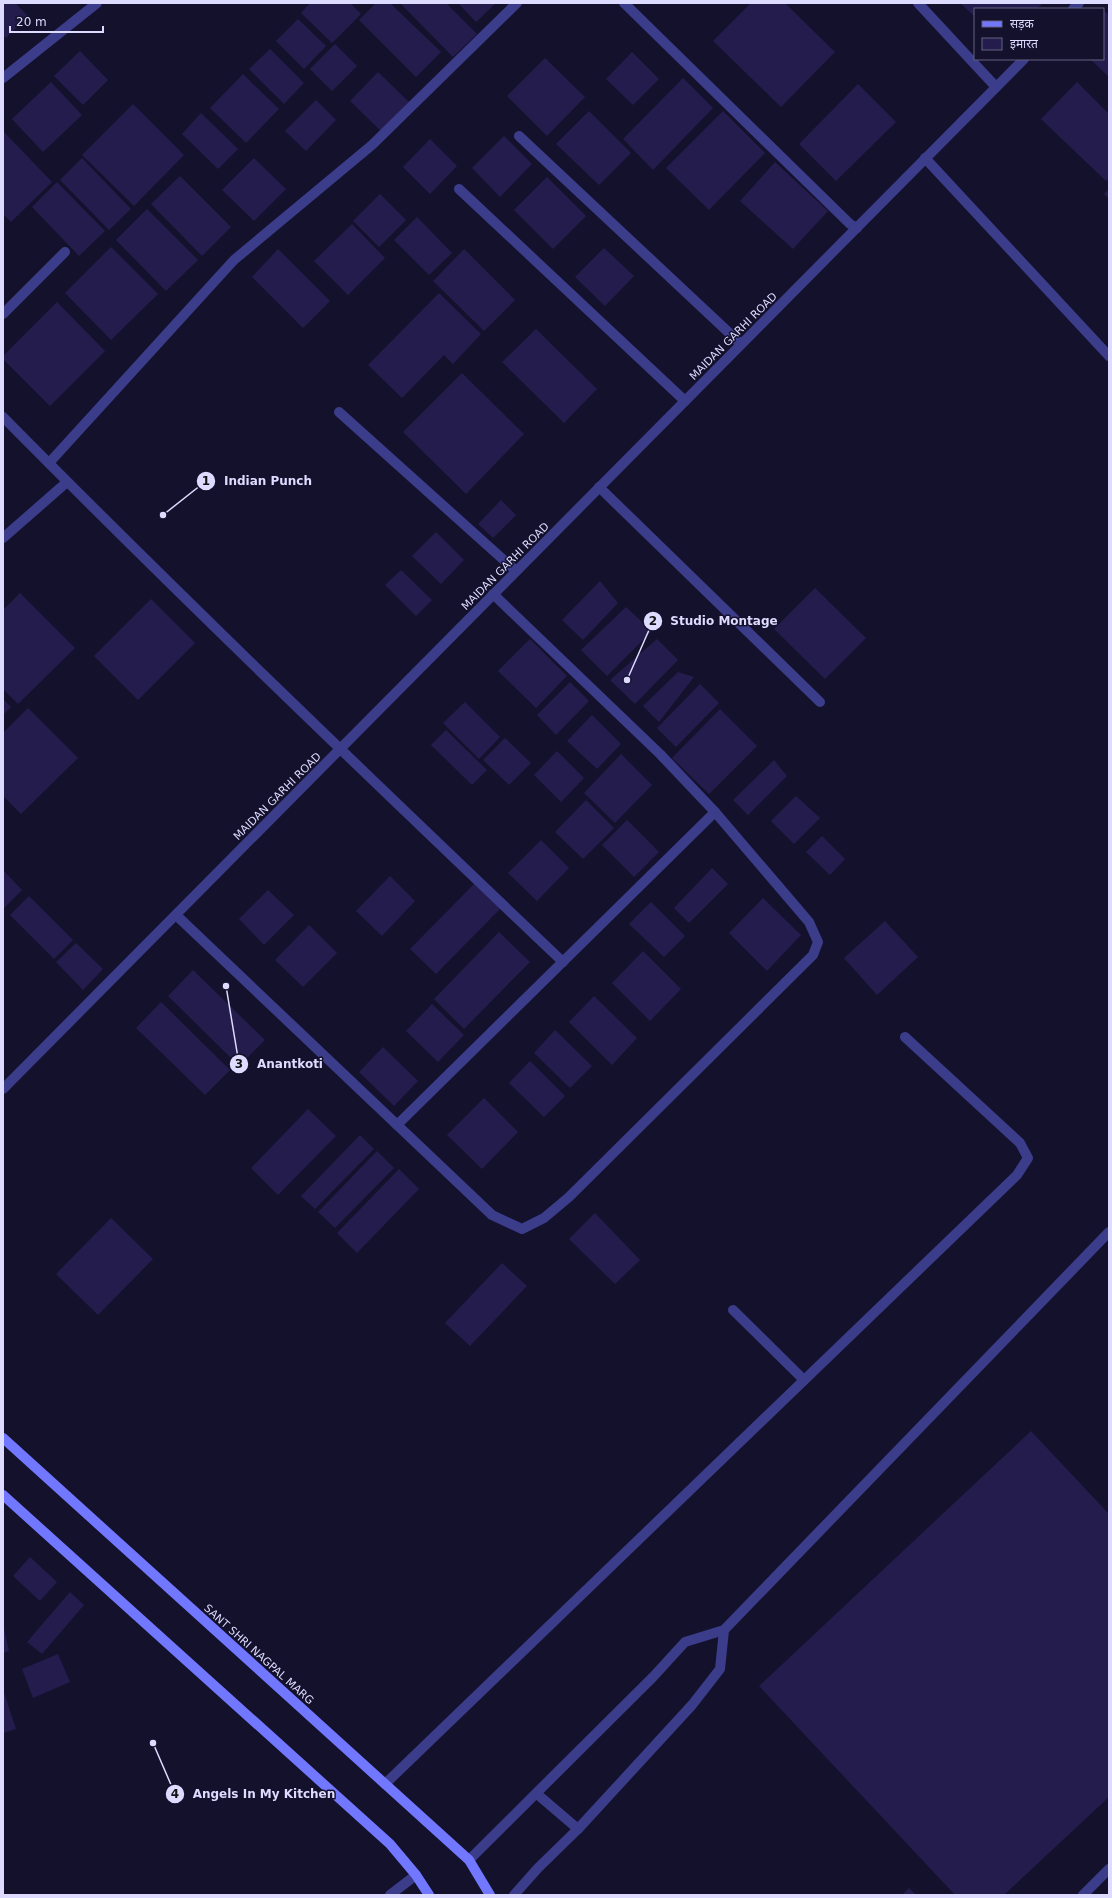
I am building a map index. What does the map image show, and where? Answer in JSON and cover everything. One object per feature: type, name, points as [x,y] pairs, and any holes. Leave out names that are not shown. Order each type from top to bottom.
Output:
[{"type":"main road","name":"SANT SHRI NAGPAL MARG","points":[[3,1438],[469,1860],[490,1895]]},
{"type":"main road","points":[[3,1495],[390,1844],[416,1875],[429,1895]]},
{"type":"street","points":[[3,78],[96,3]]},
{"type":"street","points":[[49,463],[234,260],[372,146],[517,3]]},
{"type":"street","points":[[624,3],[850,224],[857,228]]},
{"type":"street","points":[[918,3],[996,87]]},
{"type":"street","name":"MAIDAN GARHI ROAD","points":[[3,1089],[1023,60]]},
{"type":"street","points":[[519,136],[741,344]]},
{"type":"street","points":[[925,158],[1109,356]]},
{"type":"street","points":[[458,189],[685,401]]},
{"type":"street","points":[[3,314],[65,252]]},
{"type":"street","points":[[340,412],[516,571]]},
{"type":"street","points":[[3,417],[67,482],[340,749],[562,962]]},
{"type":"street","points":[[3,538],[67,482]]},
{"type":"street","points":[[599,488],[820,702]]},
{"type":"street","points":[[176,915],[492,1215],[522,1229],[544,1218],[569,1197],[813,956],[818,942],[809,922],[715,812],[660,754],[494,594]]},
{"type":"street","points":[[397,1125],[715,812]]},
{"type":"street","points":[[385,1784],[1017,1175],[1028,1158],[1020,1143],[905,1037]]},
{"type":"street","points":[[469,1860],[653,1677],[685,1642],[724,1630],[1109,1232]]},
{"type":"street","points":[[733,1310],[804,1380]]},
{"type":"street","points":[[514,1895],[538,1868],[578,1829],[692,1705],[720,1669],[724,1630]]},
{"type":"street","points":[[537,1794],[578,1829]]},
{"type":"street","points":[[1083,1895],[1109,1869]]},
{"type":"street","points":[[390,1895],[416,1875]]},
{"type":"building","points":[[3,3],[15,3],[28,16],[6,38],[3,35]]},
{"type":"building","points":[[310,3],[350,3],[361,14],[332,43],[301,13]]},
{"type":"building","points":[[376,3],[390,3],[441,52],[416,77],[359,20]]},
{"type":"building","points":[[400,3],[446,3],[477,34],[453,57]]},
{"type":"building","points":[[458,3],[496,3],[476,22]]},
{"type":"building","points":[[751,3],[785,3],[835,52],[781,107],[713,41]]},
{"type":"building","points":[[960,3],[1043,3],[1038,8],[974,8],[974,16]]},
{"type":"building","points":[[1104,11],[1109,15],[1109,77],[1091,60],[1104,60]]},
{"type":"building","points":[[298,19],[326,46],[304,69],[276,41]]},
{"type":"building","points":[[335,44],[357,66],[332,91],[310,69]]},
{"type":"building","points":[[270,49],[304,83],[284,104],[249,69]]},
{"type":"building","points":[[80,51],[108,80],[83,105],[54,76]]},
{"type":"building","points":[[632,52],[659,79],[633,105],[606,79]]},
{"type":"building","points":[[545,58],[585,97],[547,136],[507,96]]},
{"type":"building","points":[[378,72],[409,102],[381,131],[350,101]]},
{"type":"building","points":[[243,74],[279,109],[246,143],[210,108]]},
{"type":"building","points":[[683,78],[713,108],[653,170],[623,139]]},
{"type":"building","points":[[51,82],[82,115],[43,152],[12,119]]},
{"type":"building","points":[[1077,82],[1109,114],[1109,178],[1106,181],[1041,119]]},
{"type":"building","points":[[858,84],[896,122],[836,181],[799,144]]},
{"type":"building","points":[[316,100],[336,120],[306,151],[285,131]]},
{"type":"building","points":[[133,104],[184,155],[134,206],[82,155]]},
{"type":"building","points":[[589,111],[631,153],[599,185],[556,144]]},
{"type":"building","points":[[723,111],[765,153],[709,210],[666,168]]},
{"type":"building","points":[[201,113],[238,149],[218,169],[182,134]]},
{"type":"building","points":[[3,131],[52,182],[11,222],[3,214]]},
{"type":"building","points":[[504,136],[532,164],[500,197],[472,168]]},
{"type":"building","points":[[430,139],[457,166],[430,194],[403,167]]},
{"type":"building","points":[[82,158],[131,209],[109,230],[60,180]]},
{"type":"building","points":[[254,158],[286,189],[254,221],[222,190]]},
{"type":"building","points":[[775,162],[828,211],[793,249],[740,201]]},
{"type":"building","points":[[180,176],[231,227],[202,256],[151,204]]},
{"type":"building","points":[[547,177],[586,216],[553,249],[514,210]]},
{"type":"building","points":[[57,182],[105,231],[79,256],[32,207]]},
{"type":"building","points":[[1109,189],[1109,199],[1104,194]]},
{"type":"building","points":[[380,194],[406,220],[379,247],[353,221]]},
{"type":"building","points":[[147,209],[198,260],[166,291],[116,240]]},
{"type":"building","points":[[417,217],[452,253],[429,275],[394,240]]},
{"type":"building","points":[[352,224],[385,258],[348,295],[314,261]]},
{"type":"building","points":[[111,247],[158,294],[111,340],[65,293]]},
{"type":"building","points":[[604,248],[634,276],[605,306],[575,277]]},
{"type":"building","points":[[278,249],[330,301],[303,328],[252,277]]},
{"type":"building","points":[[464,249],[515,300],[484,331],[433,281]]},
{"type":"building","points":[[439,293],[481,334],[453,364],[444,355],[402,398],[368,365]]},
{"type":"building","points":[[57,302],[105,351],[50,406],[3,359],[3,356]]},
{"type":"building","points":[[536,329],[597,389],[564,423],[502,362]]},
{"type":"building","points":[[462,373],[524,434],[466,494],[403,432]]},
{"type":"building","points":[[501,500],[516,515],[493,538],[478,524]]},
{"type":"building","points":[[436,532],[464,560],[441,584],[412,556]]},
{"type":"building","points":[[401,570],[432,600],[416,616],[385,585]]},
{"type":"building","points":[[600,581],[618,603],[583,640],[562,620]]},
{"type":"building","points":[[815,588],[866,638],[825,679],[774,629]]},
{"type":"building","points":[[20,593],[75,648],[18,704],[3,689],[3,610]]},
{"type":"building","points":[[151,599],[195,643],[138,700],[94,656]]},
{"type":"building","points":[[626,607],[652,631],[607,676],[581,650]]},
{"type":"building","points":[[530,639],[567,676],[536,708],[498,671]]},
{"type":"building","points":[[657,639],[678,660],[635,704],[610,680]]},
{"type":"building","points":[[678,672],[694,677],[659,722],[643,706]]},
{"type":"building","points":[[570,682],[589,701],[556,735],[537,715]]},
{"type":"building","points":[[700,684],[719,703],[676,747],[657,728]]},
{"type":"building","points":[[3,699],[11,707],[3,715]]},
{"type":"building","points":[[465,702],[500,737],[479,759],[443,723]]},
{"type":"building","points":[[28,708],[78,758],[21,814],[3,796],[3,733]]},
{"type":"building","points":[[720,709],[757,746],[709,794],[672,758]]},
{"type":"building","points":[[592,715],[621,744],[597,769],[567,741]]},
{"type":"building","points":[[446,730],[487,770],[472,785],[431,745]]},
{"type":"building","points":[[505,738],[531,763],[509,785],[483,760]]},
{"type":"building","points":[[557,751],[584,778],[561,802],[534,775]]},
{"type":"building","points":[[621,754],[652,785],[615,823],[584,793]]},
{"type":"building","points":[[774,760],[787,776],[748,815],[733,800]]},
{"type":"building","points":[[796,796],[820,818],[794,844],[771,821]]},
{"type":"building","points":[[586,800],[614,828],[583,859],[555,832]]},
{"type":"building","points":[[627,820],[659,852],[634,877],[602,845]]},
{"type":"building","points":[[822,836],[845,859],[830,875],[806,852]]},
{"type":"building","points":[[541,840],[569,868],[537,901],[508,873]]},
{"type":"building","points":[[712,868],[728,884],[689,923],[674,908]]},
{"type":"building","points":[[3,870],[22,890],[3,909]]},
{"type":"building","points":[[390,876],[415,901],[382,936],[356,911]]},
{"type":"building","points":[[475,883],[501,908],[436,974],[410,949]]},
{"type":"building","points":[[268,890],[294,915],[264,945],[239,919]]},
{"type":"building","points":[[29,896],[73,940],[54,959],[10,915]]},
{"type":"building","points":[[763,898],[801,935],[767,971],[729,933]]},
{"type":"building","points":[[651,902],[685,936],[664,957],[629,924]]},
{"type":"building","points":[[885,921],[918,957],[877,995],[844,958]]},
{"type":"building","points":[[309,925],[337,953],[303,987],[275,960]]},
{"type":"building","points":[[499,932],[530,962],[464,1029],[434,999]]},
{"type":"building","points":[[76,943],[103,969],[83,990],[56,962]]},
{"type":"building","points":[[643,951],[681,989],[650,1021],[612,983]]},
{"type":"building","points":[[193,970],[265,1040],[239,1066],[168,996]]},
{"type":"building","points":[[594,996],[637,1038],[612,1065],[569,1022]]},
{"type":"building","points":[[161,1002],[230,1070],[205,1095],[136,1028]]},
{"type":"building","points":[[432,1004],[464,1035],[438,1062],[406,1031]]},
{"type":"building","points":[[555,1030],[592,1066],[570,1088],[534,1053]]},
{"type":"building","points":[[383,1047],[418,1081],[394,1106],[359,1072]]},
{"type":"building","points":[[530,1061],[565,1096],[544,1117],[509,1083]]},
{"type":"building","points":[[484,1098],[518,1132],[482,1169],[447,1135]]},
{"type":"building","points":[[308,1109],[336,1136],[278,1195],[251,1168]]},
{"type":"building","points":[[360,1135],[374,1149],[315,1209],[301,1196]]},
{"type":"building","points":[[377,1151],[394,1168],[335,1228],[318,1212]]},
{"type":"building","points":[[399,1169],[419,1189],[357,1253],[337,1233]]},
{"type":"building","points":[[595,1213],[640,1260],[615,1284],[569,1239]]},
{"type":"building","points":[[111,1218],[153,1259],[98,1315],[56,1274]]},
{"type":"building","points":[[502,1263],[527,1286],[470,1346],[445,1323]]},
{"type":"building","points":[[1031,1431],[1109,1514],[1109,1797],[1004,1895],[955,1895],[759,1686]]},
{"type":"building","points":[[30,1557],[57,1582],[40,1601],[13,1576]]},
{"type":"building","points":[[70,1592],[84,1605],[42,1654],[27,1642]]},
{"type":"building","points":[[4,1628],[9,1651],[3,1653],[3,1629]]},
{"type":"building","points":[[58,1654],[70,1682],[33,1698],[22,1669]]},
{"type":"building","points":[[3,1689],[16,1729],[3,1733]]},
{"type":"building","points":[[909,1888],[916,1895],[902,1895]]},
{"type":"place","name":"Indian Punch","points":[[163,515]]},
{"type":"place","name":"Studio Montage","points":[[627,680]]},
{"type":"place","name":"Anantkoti","points":[[226,986]]},
{"type":"place","name":"Angels In My Kitchen","points":[[153,1743]]}]
